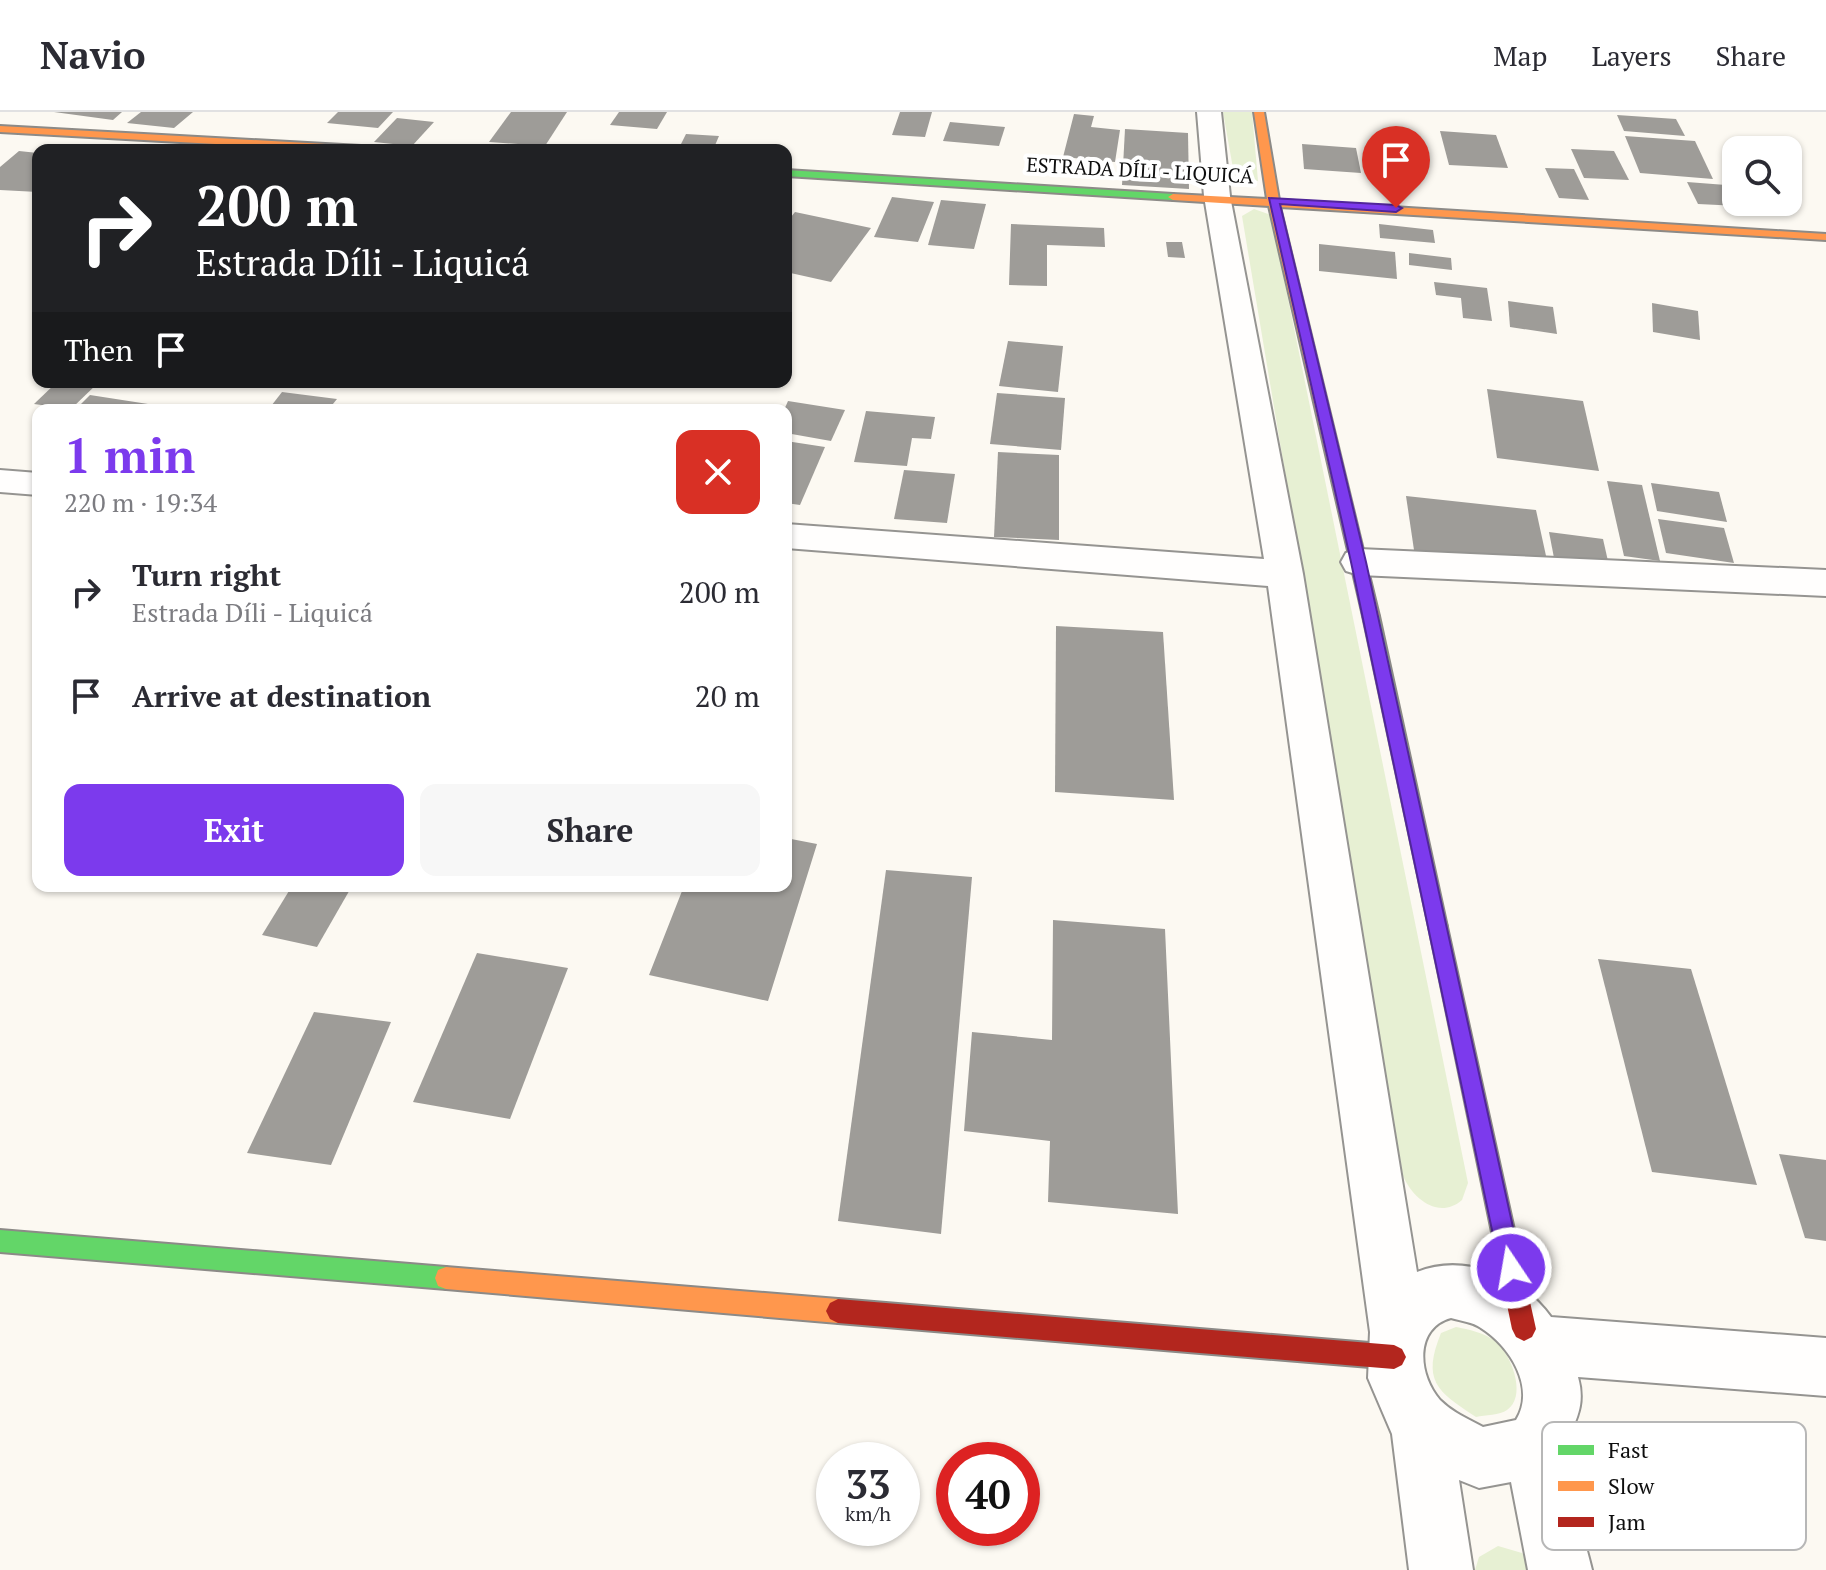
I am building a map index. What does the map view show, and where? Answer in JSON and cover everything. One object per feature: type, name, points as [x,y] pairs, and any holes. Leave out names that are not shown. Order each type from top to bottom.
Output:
[{"type":"street","points":[[1209,112],[1217,196],[1285,574],[1402,1390],[1420,1422],[1441,1570]]},
{"type":"street","points":[[1259,112],[1273,200],[1359,562],[1530,1337],[1551,1382],[1548,1422]]},
{"type":"street","points":[[0,129],[271,144]]},
{"type":"street","name":"ESTRADA DÍLI - LIQUICÁ","points":[[792,173],[1217,196],[1826,237]]},
{"type":"street","points":[[0,481],[32,484]]},
{"type":"street","points":[[792,536],[1285,574]]},
{"type":"street","points":[[1359,562],[1826,583]]},
{"type":"street","points":[[0,1241],[1396,1342]]},
{"type":"street","points":[[1396,1342],[1418,1300],[1451,1290],[1490,1301],[1530,1337],[1826,1367]]},
{"type":"street","points":[[1420,1422],[1479,1458],[1534,1447]]},
{"type":"street","points":[[1542,1432],[1534,1447],[1542,1485]]},
{"type":"street","points":[[1556,1550],[1560,1570]]},
{"type":"green space","points":[[1223,112],[1252,112],[1258,181],[1243,180],[1234,174]]},
{"type":"green space","points":[[1254,209],[1271,215],[1468,1183],[1462,1200],[1444,1208],[1420,1199],[1403,1176],[1242,216]]},
{"type":"green space","points":[[1456,1327],[1486,1336],[1505,1353],[1517,1388],[1513,1404],[1507,1410],[1476,1417],[1451,1400],[1436,1383],[1433,1373],[1435,1349],[1441,1333]]},
{"type":"green space","points":[[1498,1546],[1522,1553],[1538,1570],[1475,1570],[1479,1557]]},
{"type":"building","points":[[54,112],[122,112],[113,120]]},
{"type":"building","points":[[141,112],[193,112],[174,128],[127,123]]},
{"type":"building","points":[[338,112],[393,112],[378,128],[327,123]]},
{"type":"building","points":[[511,112],[567,112],[546,144],[489,142]]},
{"type":"building","points":[[619,112],[667,112],[657,129],[610,125]]},
{"type":"building","points":[[900,112],[932,112],[925,137],[892,135]]},
{"type":"building","points":[[1074,114],[1094,116],[1091,127],[1120,130],[1115,162],[1063,157]]},
{"type":"building","points":[[1617,115],[1676,119],[1685,136],[1624,131]]},
{"type":"building","points":[[397,118],[434,122],[414,144],[374,142]]},
{"type":"building","points":[[950,122],[1005,127],[999,146],[943,141]]},
{"type":"building","points":[[1125,129],[1188,133],[1189,189],[1122,185]]},
{"type":"building","points":[[1440,131],[1496,135],[1508,168],[1449,165]]},
{"type":"building","points":[[686,134],[719,136],[716,144],[681,144]]},
{"type":"building","points":[[1625,136],[1695,141],[1713,179],[1640,173]]},
{"type":"building","points":[[1302,144],[1356,148],[1361,173],[1304,169]]},
{"type":"building","points":[[1571,149],[1614,151],[1629,180],[1584,178]]},
{"type":"building","points":[[19,151],[32,152],[32,192],[0,190],[0,167]]},
{"type":"building","points":[[1545,168],[1574,169],[1589,200],[1559,198]]},
{"type":"building","points":[[1687,182],[1722,185],[1722,205],[1698,204]]},
{"type":"building","points":[[892,197],[934,202],[918,242],[874,237]]},
{"type":"building","points":[[941,200],[986,204],[974,249],[928,245]]},
{"type":"building","points":[[795,212],[871,228],[831,282],[792,273],[792,216]]},
{"type":"building","points":[[1011,224],[1104,228],[1105,247],[1047,245],[1047,286],[1009,285]]},
{"type":"building","points":[[1379,224],[1433,230],[1435,243],[1380,238]]},
{"type":"building","points":[[1166,242],[1182,242],[1185,258],[1168,257]]},
{"type":"building","points":[[1319,244],[1395,252],[1397,279],[1319,271]]},
{"type":"building","points":[[1409,253],[1451,258],[1452,270],[1409,265]]},
{"type":"building","points":[[1434,282],[1487,288],[1492,321],[1463,318],[1461,298],[1436,295]]},
{"type":"building","points":[[1508,301],[1553,307],[1557,334],[1510,327]]},
{"type":"building","points":[[1652,303],[1698,311],[1700,340],[1653,332]]},
{"type":"building","points":[[1008,341],[1063,346],[1058,392],[999,386]]},
{"type":"building","points":[[51,388],[93,388],[76,404],[34,404]]},
{"type":"building","points":[[1487,389],[1583,401],[1599,471],[1497,458]]},
{"type":"building","points":[[282,392],[337,399],[333,404],[273,404]]},
{"type":"building","points":[[997,393],[1065,398],[1061,450],[990,444]]},
{"type":"building","points":[[90,395],[148,404],[81,404]]},
{"type":"building","points":[[788,401],[845,410],[831,441],[792,434],[792,404],[787,404]]},
{"type":"building","points":[[866,411],[935,417],[931,439],[912,438],[907,466],[854,462]]},
{"type":"building","points":[[792,442],[825,447],[800,505],[792,504]]},
{"type":"building","points":[[998,452],[1059,455],[1059,540],[994,537]]},
{"type":"building","points":[[904,470],[955,474],[947,523],[894,519]]},
{"type":"building","points":[[1607,481],[1642,485],[1660,561],[1624,556]]},
{"type":"building","points":[[1651,483],[1719,492],[1727,522],[1657,511]]},
{"type":"building","points":[[1406,496],[1536,510],[1548,565],[1414,550]]},
{"type":"building","points":[[1658,519],[1724,528],[1734,563],[1666,553]]},
{"type":"building","points":[[1549,532],[1603,539],[1610,570],[1555,563]]},
{"type":"building","points":[[1056,626],[1163,632],[1174,800],[1055,792]]},
{"type":"building","points":[[792,839],[817,844],[768,1001],[649,975],[682,892],[792,892]]},
{"type":"building","points":[[886,870],[972,877],[941,1234],[838,1221]]},
{"type":"building","points":[[288,892],[349,892],[317,947],[262,935]]},
{"type":"building","points":[[1053,920],[1165,929],[1178,1214],[1048,1202],[1050,1141],[964,1131],[972,1032],[1052,1040]]},
{"type":"building","points":[[477,953],[568,968],[510,1119],[413,1102]]},
{"type":"building","points":[[1598,959],[1691,969],[1757,1185],[1652,1172]]},
{"type":"building","points":[[314,1012],[391,1022],[331,1165],[247,1153]]},
{"type":"building","points":[[1779,1154],[1826,1160],[1826,1241],[1805,1238]]},
{"type":"traffic: fast","points":[[792,173],[1173,197]]},
{"type":"traffic: fast","points":[[1371,616],[1438,927]]},
{"type":"traffic: fast","points":[[0,1241],[446,1278]]},
{"type":"traffic: slow","points":[[1259,112],[1273,200],[1371,616]]},
{"type":"traffic: slow","points":[[0,129],[271,144]]},
{"type":"traffic: slow","points":[[1173,197],[1826,237]]},
{"type":"traffic: slow","points":[[446,1278],[838,1311]]},
{"type":"traffic: jam","points":[[1438,927],[1524,1329]]},
{"type":"traffic: jam","points":[[838,1311],[1394,1357]]},
{"type":"route","points":[[1396,208],[1273,200],[1359,562],[1511,1268]]}]
